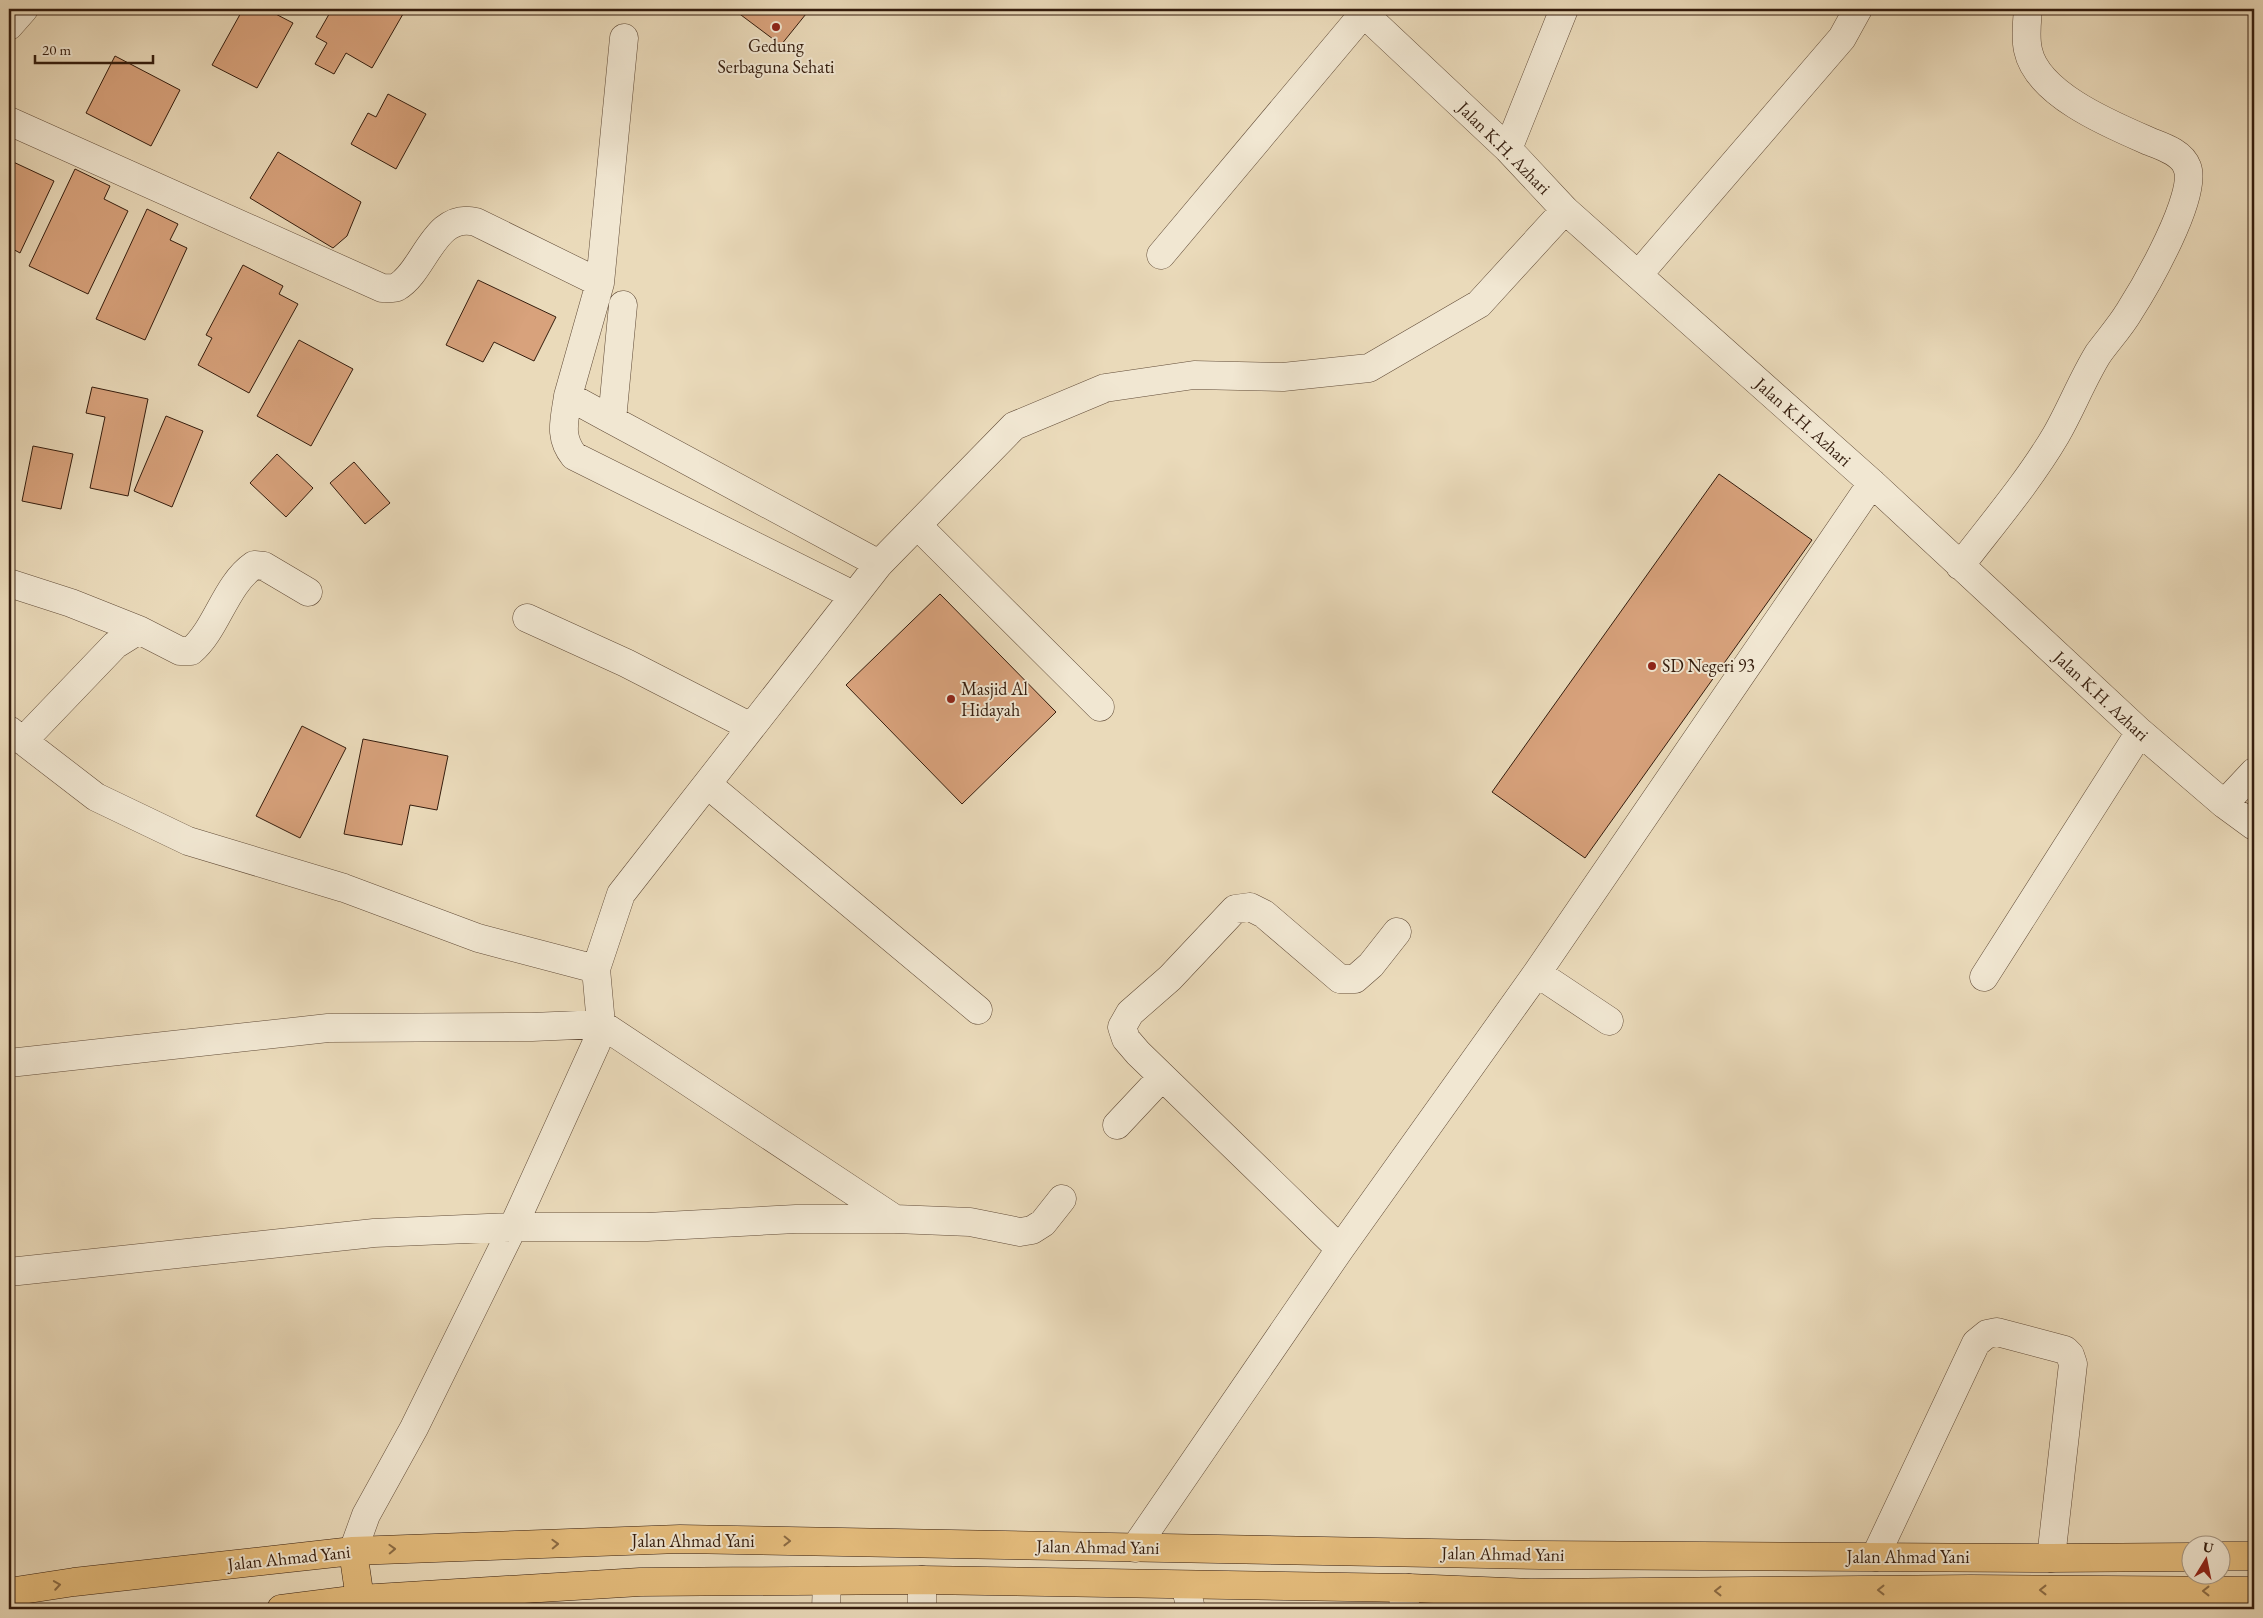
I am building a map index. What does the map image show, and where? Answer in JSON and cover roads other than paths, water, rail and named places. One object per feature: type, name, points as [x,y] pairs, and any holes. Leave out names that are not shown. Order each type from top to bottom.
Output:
[{"type":"highway","name":"Jalan Ahmad Yani","points":[[9,1592],[74,1582],[353,1551],[680,1539],[1540,1555],[2180,1557]]},
{"type":"highway","points":[[353,1551],[362,1604]]},
{"type":"highway","points":[[2230,1556],[2254,1556]]},
{"type":"highway","name":"Jalan Ahmad Yani","points":[[281,1609],[640,1582],[922,1580],[1188,1597],[1528,1601],[1962,1589],[2254,1591]]},
{"type":"street","points":[[9,26],[24,9]]},
{"type":"street","points":[[1508,148],[1564,9]]},
{"type":"street","points":[[1638,275],[1842,38],[1858,9]]},
{"type":"street","points":[[1960,566],[2026,479],[2055,436],[2098,354],[2129,313],[2151,276],[2175,225],[2189,185],[2188,167],[2177,154],[2104,122],[2064,98],[2039,73],[2028,52],[2026,32],[2028,9]]},
{"type":"street","points":[[1162,255],[1362,11]]},
{"type":"street","name":"Jalan K.H. Azhari","points":[[1362,11],[1508,148],[1565,210],[1872,483],[2140,732],[2224,804],[2254,826]]},
{"type":"street","points":[[624,38],[600,283],[568,396],[563,433],[566,446],[574,456],[853,596]]},
{"type":"street","points":[[9,121],[382,288],[396,288],[405,280],[440,232],[461,220],[476,222],[600,283]]},
{"type":"street","points":[[353,1551],[366,1516],[414,1428],[513,1227],[596,1044],[601,1024],[596,969],[621,894],[879,564],[1014,426],[1106,388],[1194,375],[1283,377],[1369,368],[1479,304],[1565,210]]},
{"type":"street","points":[[612,420],[623,305]]},
{"type":"street","points":[[568,396],[879,564]]},
{"type":"street","points":[[1135,1548],[1340,1248],[1537,973],[1872,483]]},
{"type":"street","points":[[917,525],[1100,707]]},
{"type":"street","points":[[9,583],[72,603],[139,630],[180,651],[190,651],[200,644],[226,599],[247,570],[254,565],[264,566],[308,592]]},
{"type":"street","points":[[527,618],[626,663],[751,727]]},
{"type":"street","points":[[139,630],[115,645],[16,735],[96,796],[188,841],[344,888],[478,938],[596,969]]},
{"type":"street","points":[[1984,977],[2140,732]]},
{"type":"street","points":[[2224,804],[2254,772]]},
{"type":"street","points":[[707,784],[978,1010]]},
{"type":"street","points":[[1340,1248],[1162,1077],[1126,1039],[1122,1027],[1130,1013],[1175,972],[1235,909],[1250,907],[1264,914],[1340,979],[1355,979],[1371,965],[1397,932]]},
{"type":"street","points":[[1537,973],[1609,1021]]},
{"type":"street","points":[[9,1063],[328,1028],[532,1027],[601,1024],[895,1219]]},
{"type":"street","points":[[1117,1125],[1162,1077]]},
{"type":"street","points":[[9,1272],[374,1233],[513,1227],[647,1227],[796,1219],[895,1219],[970,1222],[1020,1232],[1032,1230],[1043,1222],[1062,1199]]},
{"type":"street","points":[[1875,1557],[1976,1343],[1987,1334],[1997,1332],[2065,1350],[2070,1355],[2073,1364],[2051,1558]]},
{"type":"street","points":[[922,1580],[922,1609]]},
{"type":"street","points":[[826,1609],[827,1581]]},
{"type":"place","name":"Gedung Serbaguna Sehati","points":[[776,27]]},
{"type":"place","name":"SD Negeri 93","points":[[1652,666]]},
{"type":"place","name":"Masjid Al Hidayah","points":[[951,699]]}]
